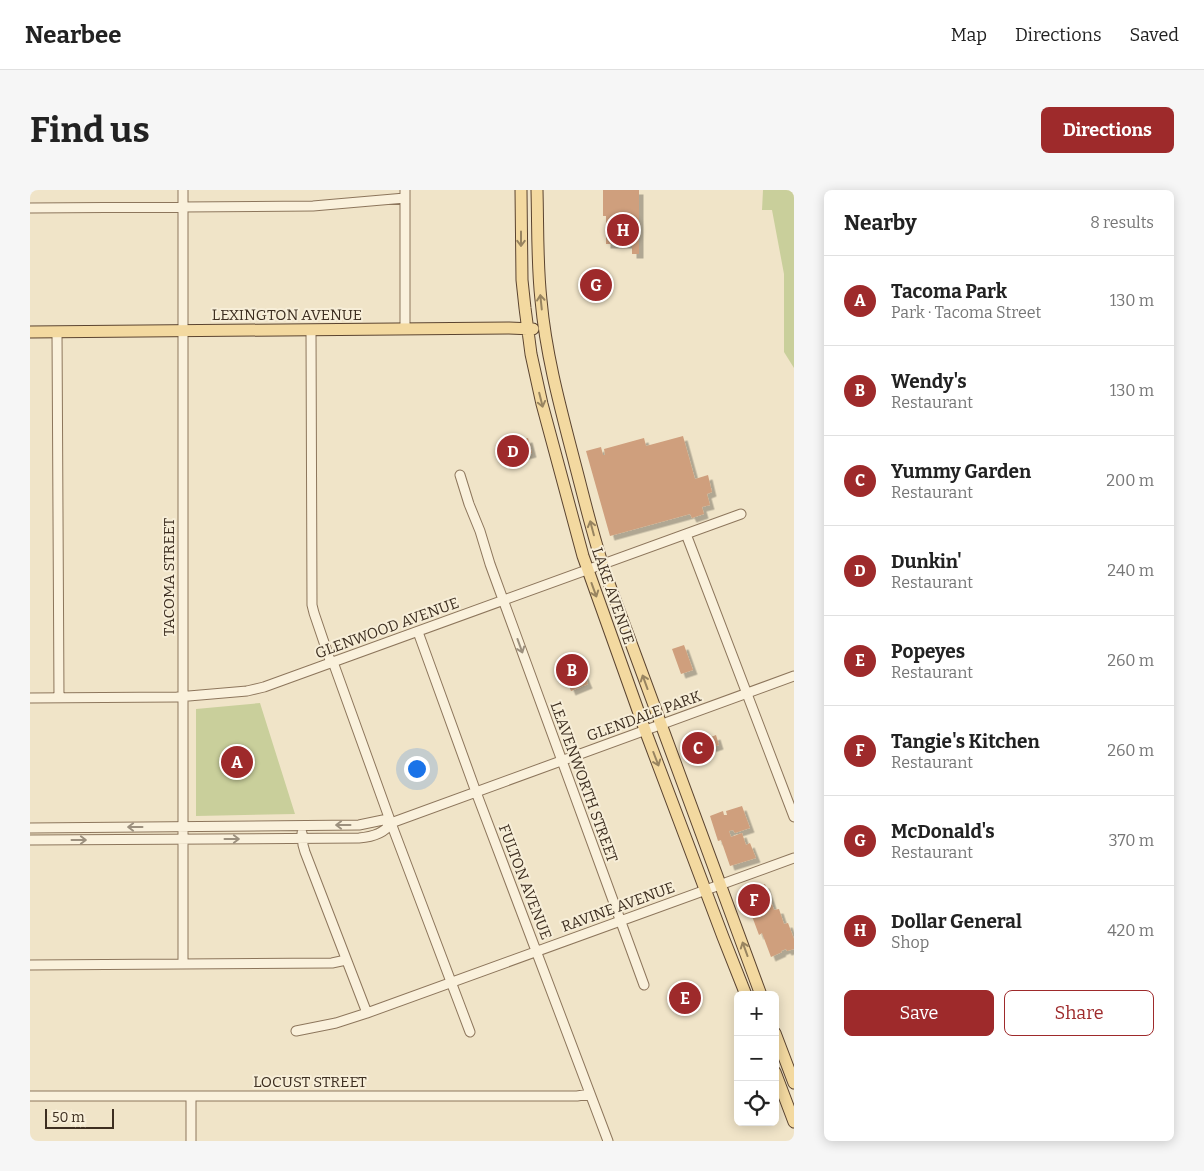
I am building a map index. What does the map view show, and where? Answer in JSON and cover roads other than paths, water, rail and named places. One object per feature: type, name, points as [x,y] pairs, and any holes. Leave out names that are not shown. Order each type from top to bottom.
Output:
[{"type":"main road","name":"LAKE AVENUE","points":[[521,190],[521,266],[527,329],[534,371],[576,534],[587,570],[645,730],[744,991]]},
{"type":"main road","name":"LAKE AVENUE","points":[[538,190],[538,266],[544,330],[556,393],[602,564],[760,991]]},
{"type":"main road","name":"LEXINGTON AVENUE","points":[[30,332],[405,329],[544,330]]},
{"type":"main road","points":[[776,1036],[794,1083]]},
{"type":"main road","points":[[778,1081],[794,1122]]},
{"type":"street","name":"TACOMA STREET","points":[[183,190],[183,964]]},
{"type":"street","points":[[30,208],[313,206],[405,194],[405,329]]},
{"type":"street","points":[[311,330],[312,605],[391,823],[470,1032]]},
{"type":"street","points":[[57,332],[59,698]]},
{"type":"street","name":"LEAVENWORTH STREET","points":[[460,474],[487,556],[644,985]]},
{"type":"street","name":"GLENWOOD AVENUE","points":[[30,698],[183,696],[259,689],[741,514]]},
{"type":"street","points":[[686,534],[794,817]]},
{"type":"street","name":"FULTON AVENUE","points":[[418,632],[476,792],[608,1141]]},
{"type":"street","name":"GLENDALE PARK","points":[[30,840],[364,838],[382,832],[391,823],[794,676]]},
{"type":"street","name":"GLENDALE PARK","points":[[30,828],[362,825],[383,820],[391,823]]},
{"type":"street","points":[[302,826],[305,852],[367,1013]]},
{"type":"street","name":"RAVINE AVENUE","points":[[296,1031],[325,1026],[367,1013],[794,858]]},
{"type":"street","points":[[30,965],[332,963],[346,960]]},
{"type":"street","name":"LOCUST STREET","points":[[30,1096],[577,1096],[590,1094]]},
{"type":"street","points":[[191,1096],[191,1141]]},
{"type":"place","name":"Dollar General","points":[[623,230]]},
{"type":"place","name":"McDonald's","points":[[596,285]]},
{"type":"place","name":"Dunkin'","points":[[513,451]]},
{"type":"place","name":"Wendy's","points":[[572,670]]},
{"type":"place","name":"Yummy Garden","points":[[698,748]]},
{"type":"place","name":"Tacoma Park","points":[[237,762]]},
{"type":"place","name":"Tangie's Kitchen","points":[[754,900]]},
{"type":"place","name":"Popeyes","points":[[685,998]]}]
